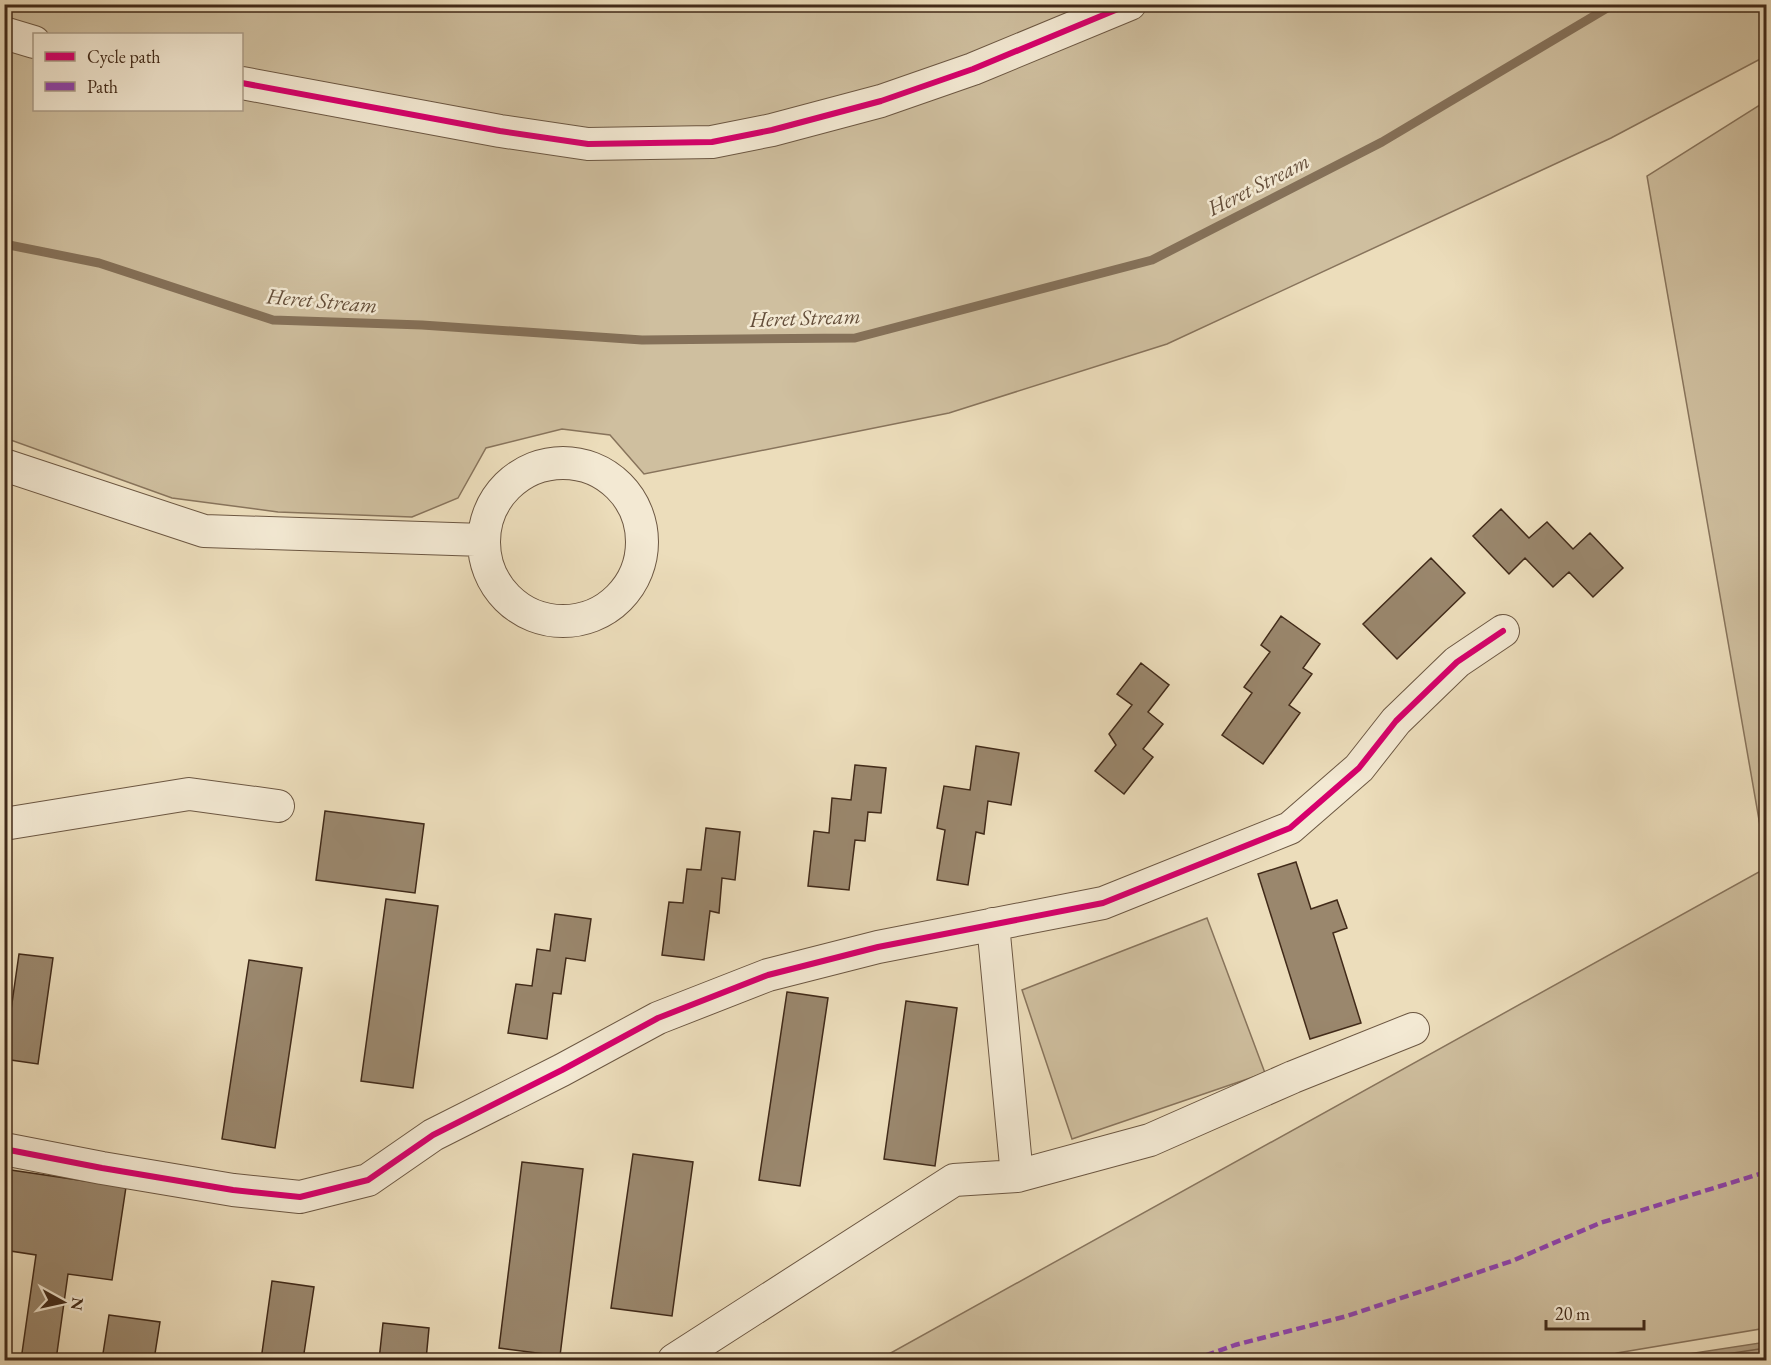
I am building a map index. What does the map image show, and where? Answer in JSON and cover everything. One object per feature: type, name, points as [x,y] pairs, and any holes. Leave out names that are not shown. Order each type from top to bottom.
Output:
[{"type":"street","points":[[243,83],[488,129],[588,144],[712,142],[772,130],[880,101],[973,69],[1130,4]]},
{"type":"street","points":[[4,33],[33,42]]},
{"type":"street","points":[[549,463],[582,464],[607,475],[627,495],[639,519],[642,547],[636,572],[621,596],[599,612],[573,621],[545,620],[521,610],[500,591],[488,567],[483,540],[488,514],[497,498],[502,490],[524,472],[549,463]]},
{"type":"street","points":[[4,465],[204,531],[483,540]]},
{"type":"street","points":[[4,1149],[233,1190],[300,1197],[368,1180],[433,1136],[658,1018],[768,975],[878,947],[1103,903],[1290,828],[1359,768],[1396,721],[1457,662],[1503,631]]},
{"type":"street","points":[[4,824],[189,794],[278,806]]},
{"type":"street","points":[[993,924],[1017,1176]]},
{"type":"street","points":[[674,1360],[954,1180],[1017,1176],[1150,1140],[1293,1077],[1413,1029]]},
{"type":"shaded area","points":[[5,5],[1766,5],[1766,56],[1611,138],[1167,344],[949,413],[644,474],[610,435],[562,429],[486,448],[458,498],[412,517],[278,512],[172,498],[5,438]]},
{"type":"shaded area","points":[[1766,101],[1766,860],[1647,176]]},
{"type":"shaded area","points":[[1766,868],[1766,1328],[1617,1353],[1596,1360],[878,1360]]},
{"type":"shaded area","points":[[1207,918],[1265,1073],[1072,1139],[1022,990]]},
{"type":"water","points":[[1766,1342],[1766,1360],[1649,1360]]},
{"type":"building","points":[[1501,509],[1529,538],[1547,522],[1573,549],[1590,533],[1623,568],[1593,597],[1569,572],[1553,587],[1525,558],[1509,574],[1473,536]]},
{"type":"building","points":[[1431,558],[1465,593],[1397,659],[1363,624]]},
{"type":"building","points":[[1281,616],[1320,644],[1303,668],[1312,674],[1289,705],[1300,713],[1263,764],[1222,735],[1252,693],[1244,687],[1270,652],[1261,645]]},
{"type":"building","points":[[1141,663],[1169,685],[1148,712],[1163,724],[1143,749],[1153,757],[1124,794],[1095,771],[1116,745],[1109,734],[1132,705],[1117,694]]},
{"type":"building","points":[[976,746],[1019,753],[1011,805],[988,801],[984,834],[976,832],[968,885],[937,880],[945,830],[937,828],[944,786],[970,790]]},
{"type":"building","points":[[855,765],[886,768],[881,813],[868,812],[865,841],[855,840],[849,890],[808,886],[814,831],[829,833],[832,798],[851,800]]},
{"type":"building","points":[[325,811],[424,824],[415,893],[316,880]]},
{"type":"building","points":[[706,828],[740,832],[735,880],[722,878],[719,913],[710,911],[704,960],[662,955],[669,902],[683,903],[687,869],[701,870]]},
{"type":"building","points":[[1296,862],[1311,909],[1337,900],[1347,928],[1333,933],[1361,1023],[1310,1039],[1258,874]]},
{"type":"building","points":[[386,899],[438,906],[413,1088],[361,1081]]},
{"type":"building","points":[[555,914],[591,919],[585,961],[566,958],[561,994],[553,993],[547,1039],[508,1033],[516,984],[532,986],[537,949],[550,951]]},
{"type":"building","points":[[19,954],[53,958],[38,1064],[4,1059]]},
{"type":"building","points":[[249,960],[302,968],[275,1148],[222,1139]]},
{"type":"building","points":[[787,992],[828,998],[800,1186],[759,1180]]},
{"type":"building","points":[[906,1001],[957,1008],[935,1166],[884,1159]]},
{"type":"building","points":[[633,1154],[693,1162],[672,1316],[611,1308]]},
{"type":"building","points":[[522,1162],[583,1169],[560,1356],[499,1348]]},
{"type":"building","points":[[4,1169],[126,1187],[112,1280],[68,1274],[56,1360],[21,1360],[36,1255],[4,1250]]},
{"type":"building","points":[[272,1281],[314,1287],[303,1360],[261,1360]]},
{"type":"building","points":[[109,1315],[160,1322],[154,1360],[102,1360]]},
{"type":"building","points":[[383,1323],[429,1328],[426,1360],[379,1360]]},
{"type":"waterway","name":"Heret Stream","points":[[4,244],[99,263],[273,320],[422,325],[642,340],[855,338],[1152,260],[1382,142],[1614,4]]},
{"type":"marked path","points":[[1193,1360],[1235,1345],[1347,1316],[1512,1261],[1600,1223],[1766,1172]]},
{"type":"cycle path","points":[[243,83],[500,131],[588,144],[712,142],[772,130],[881,101],[973,69],[1130,4]]},
{"type":"cycle path","points":[[4,1149],[233,1190],[300,1197],[368,1180],[433,1135],[562,1070],[658,1018],[768,975],[878,947],[1103,903],[1290,828],[1359,768],[1396,721],[1457,662],[1503,631]]}]
